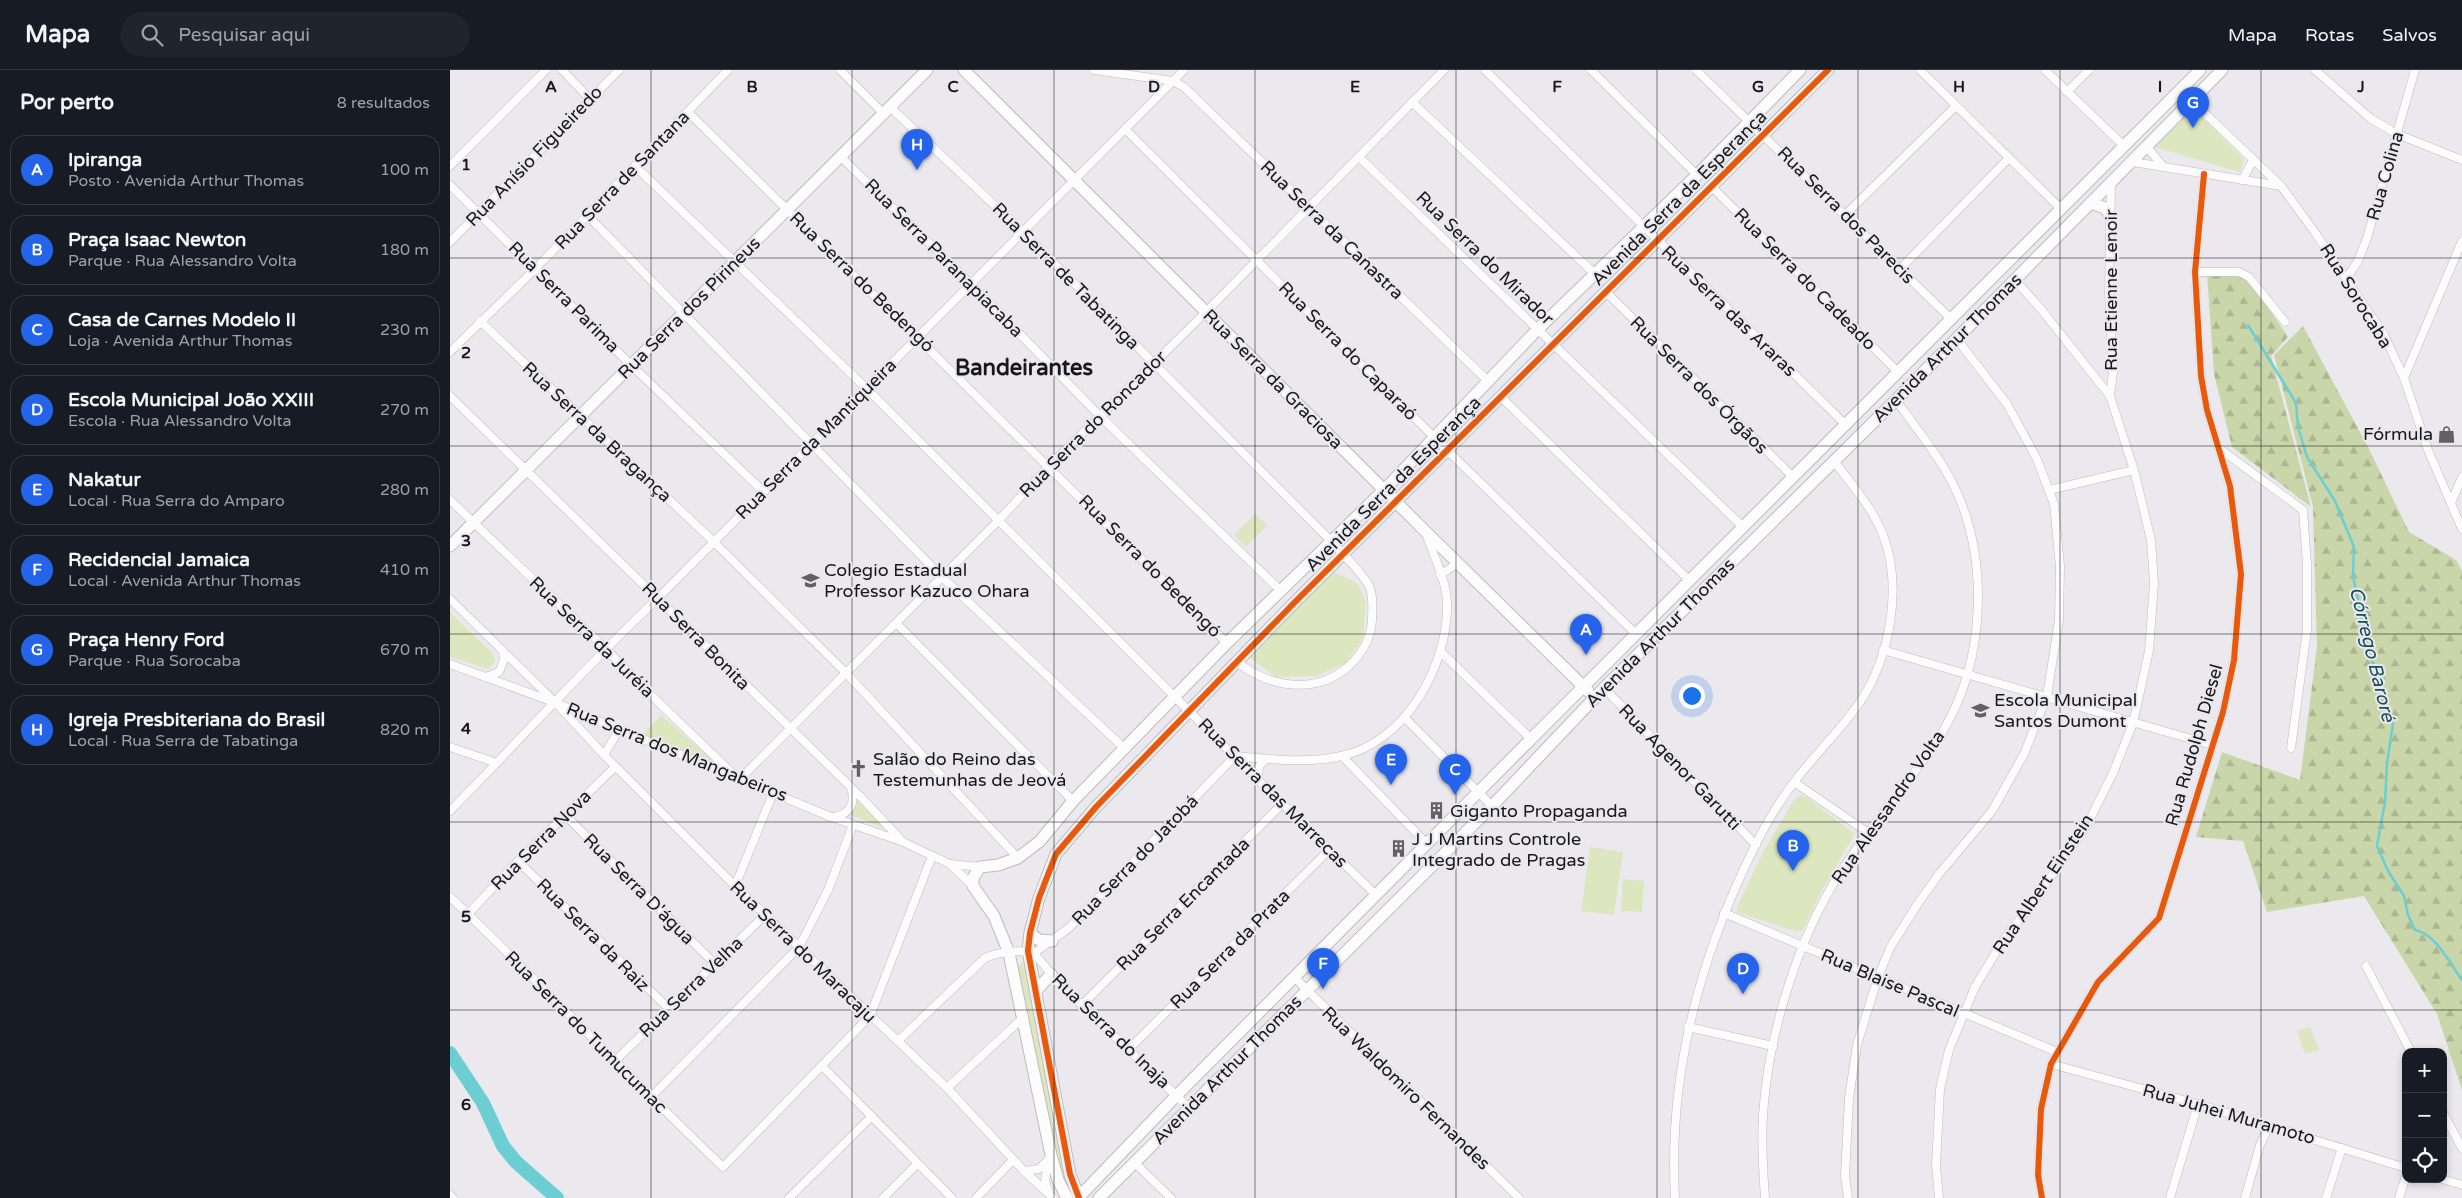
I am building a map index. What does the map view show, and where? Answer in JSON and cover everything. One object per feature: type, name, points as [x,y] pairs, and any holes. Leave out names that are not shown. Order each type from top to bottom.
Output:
[{"type":"street","points":[[450,166],[546,70]]},
{"type":"street","points":[[562,70],[590,99]]},
{"type":"street","name":"Rua Anísio Figueiredo","points":[[450,242],[619,70]]},
{"type":"street","name":"Rua Serra de Tabatinga","points":[[840,70],[1023,232],[1332,542],[1370,587],[1372,605],[1371,626],[1364,649],[1346,669],[1322,683],[1291,686],[1264,679],[1237,662]]},
{"type":"street","name":"Rua Serra dos Pirineus","points":[[450,546],[927,70]]},
{"type":"street","points":[[1094,70],[1173,81]]},
{"type":"street","name":"Rua Serra da Mantiqueira","points":[[450,811],[556,702],[605,648],[658,598],[1184,70]]},
{"type":"street","name":"Rua Serra do Roncador","points":[[737,776],[846,673],[999,520],[1049,466],[1206,312],[1444,70]]},
{"type":"street","name":"Rua Serra das Araras","points":[[1485,70],[1657,242],[1845,424]]},
{"type":"street","points":[[1591,70],[1697,174]]},
{"type":"street","name":"Rua Serra dos Parecis","points":[[1696,70],[1764,134],[1951,319]]},
{"type":"street","name":"Avenida Serra da Esperança","points":[[950,864],[980,867],[998,865],[1018,858],[1040,841],[1073,801],[1176,697],[1227,642],[1282,592],[1385,489],[1538,329],[1697,174],[1800,70]]},
{"type":"street","name":"Avenida Serra da Esperança","points":[[1078,1198],[1070,1174],[1036,992],[1031,952],[1030,933],[1039,898],[1056,854],[1096,807],[1237,662],[1828,70]]},
{"type":"street","points":[[1920,70],[2061,208]]},
{"type":"street","points":[[2045,70],[2124,146]]},
{"type":"street","points":[[2067,92],[2089,70]]},
{"type":"street","name":"Avenida Arthur Thomas","points":[[1078,1198],[1177,1095],[1478,792],[2200,70]]},
{"type":"street","name":"Avenida Arthur Thomas","points":[[1099,1198],[1492,806],[1594,698],[1896,400],[2222,70]]},
{"type":"street","points":[[2315,70],[2370,118],[2397,134],[2462,160]]},
{"type":"street","name":"Rua Colina","points":[[2346,279],[2358,261],[2367,238],[2415,70]]},
{"type":"street","name":"Rua Serra de Santana","points":[[450,352],[536,268],[688,112],[724,71]]},
{"type":"street","name":"Rua Serra da Graciosa","points":[[969,73],[1074,181],[1594,698]]},
{"type":"street","name":"Rua Serra da Canastra","points":[[1173,81],[1184,87],[1489,382]]},
{"type":"street","name":"Rua Sorocaba","points":[[2192,101],[2281,186],[2384,336],[2404,378],[2428,450],[2451,503],[2460,518],[2462,529]]},
{"type":"street","points":[[1412,102],[1594,273]]},
{"type":"street","points":[[1845,214],[1956,106]]},
{"type":"street","points":[[2160,109],[2171,120]]},
{"type":"street","name":"Rua Serra do Bedengó","points":[[688,112],[1227,642]]},
{"type":"street","name":"Rua Serra do Caparaó","points":[[1125,129],[1448,451],[1636,634]]},
{"type":"street","points":[[2147,147],[2162,165]]},
{"type":"street","name":"Rua Serra Paranapiacaba","points":[[841,157],[971,284],[1100,416],[1282,592]]},
{"type":"street","name":"Rua Serra do Mirador","points":[[1358,157],[1743,527]]},
{"type":"street","points":[[1900,269],[2009,158]]},
{"type":"street","points":[[2110,160],[2111,184]]},
{"type":"street","points":[[2242,180],[2253,160]]},
{"type":"street","points":[[2133,162],[2162,165],[2204,174],[2281,186]]},
{"type":"street","name":"Rua Serra das Marrecas","points":[[635,166],[867,388],[1258,780],[1376,895]]},
{"type":"street","name":"Rua Rudolph Diesel","points":[[2042,1198],[2038,1175],[2041,1109],[2051,1064],[2098,982],[2146,934],[2158,918],[2223,712],[2234,660],[2240,574],[2230,486],[2207,410],[2201,376],[2195,272],[2204,174]]},
{"type":"street","name":"Rua Etienne Lenoir","points":[[2110,396],[2113,372],[2109,292],[2111,184]]},
{"type":"street","name":"Rua Serra Parima","points":[[450,185],[536,268],[631,365],[764,492]]},
{"type":"street","name":"Rua Serra do Cadeado","points":[[1712,187],[1898,372]]},
{"type":"street","points":[[2091,203],[2105,208],[2111,217]]},
{"type":"street","points":[[587,215],[942,577],[1125,749]]},
{"type":"street","points":[[2404,378],[2462,241]]},
{"type":"street","points":[[2195,272],[2239,272],[2249,277],[2285,322]]},
{"type":"street","name":"Rua Albert Einstein","points":[[1939,1198],[1936,1165],[1940,1089],[1949,1050],[1962,1014],[2004,939],[2037,897],[2087,825],[2113,773],[2133,722],[2149,651],[2154,583],[2151,540],[2134,470],[2110,396],[2040,308],[2015,280]]},
{"type":"street","name":"Rua Serra dos Órgãos","points":[[1606,292],[1793,477]]},
{"type":"street","points":[[1970,299],[1983,310]]},
{"type":"street","name":"Rua Serra da Bragança","points":[[480,321],[714,542],[846,673],[1018,858]]},
{"type":"street","points":[[1848,1198],[1845,1176],[1849,1098],[1856,1045],[1878,977],[1891,946],[1917,905],[1939,874],[1992,811],[2024,754],[2047,696],[2059,620],[2060,566],[2054,504],[2049,490],[2037,459],[2007,404],[1956,338]]},
{"type":"street","name":"Rua Serra Bonita","points":[[450,396],[851,788],[903,842],[950,864]]},
{"type":"street","points":[[1502,398],[1690,580]]},
{"type":"street","points":[[1869,400],[1882,413]]},
{"type":"street","name":"Rua Alessandro Volta","points":[[1765,1198],[1762,1130],[1773,1046],[1804,945],[1832,886],[1867,832],[1922,762],[1945,727],[1962,690],[1974,644],[1978,583],[1970,532],[1953,484],[1896,400]]},
{"type":"street","points":[[2220,449],[2303,510],[2307,564],[2307,630],[2290,748]]},
{"type":"street","points":[[1675,1198],[1677,1114],[1688,1027],[1710,949],[1724,913],[1756,845],[1794,782],[1858,704],[1868,688],[1883,650],[1893,597],[1890,559],[1883,535],[1867,504],[1834,462]]},
{"type":"street","points":[[2049,490],[2134,470]]},
{"type":"street","points":[[2451,503],[2462,477]]},
{"type":"street","name":"Rua Serra da Juréia","points":[[450,500],[737,776]]},
{"type":"street","points":[[1765,505],[1777,517]]},
{"type":"street","points":[[1235,756],[1299,760],[1342,756],[1367,747],[1389,732],[1404,717],[1431,676],[1441,652],[1446,623],[1447,600],[1424,531]]},
{"type":"street","points":[[1440,575],[1458,563]]},
{"type":"street","name":"Rua Serra do Maracaju","points":[[450,599],[556,702],[604,755],[735,886],[947,1088],[1013,1160],[1053,1198]]},
{"type":"street","points":[[896,623],[1073,801]]},
{"type":"street","points":[[1883,650],[2212,744]]},
{"type":"street","points":[[486,677],[499,672],[504,660],[503,651]]},
{"type":"street","points":[[1441,652],[1531,739]]},
{"type":"street","name":"Rua Serra dos Mangabeiros","points":[[450,664],[556,702],[619,730],[737,776],[830,817],[903,842]]},
{"type":"street","name":"Rua Agenor Garutti","points":[[1604,688],[1756,845]]},
{"type":"street","points":[[1404,717],[1492,806]]},
{"type":"street","points":[[604,755],[619,730]]},
{"type":"street","points":[[450,747],[497,763]]},
{"type":"street","name":"Rua Serra do Jatobá","points":[[1031,952],[1069,928],[1235,756]]},
{"type":"street","points":[[1342,756],[1427,844]]},
{"type":"street","points":[[1258,780],[1259,766],[1266,759]]},
{"type":"street","name":"Rua Serra Nova","points":[[468,914],[518,861],[616,767]]},
{"type":"street","points":[[1794,782],[1867,832]]},
{"type":"street","points":[[830,817],[842,815],[852,806],[854,796],[851,788]]},
{"type":"street","points":[[735,886],[774,792]]},
{"type":"street","name":"Rua Serra Encantada","points":[[1082,1006],[1283,803]]},
{"type":"street","name":"Rua Serra D'água","points":[[565,815],[714,963]]},
{"type":"street","points":[[650,1098],[799,948],[828,890],[853,825]]},
{"type":"street","points":[[1040,841],[1056,854]]},
{"type":"street","name":"Rua Serra da Prata","points":[[1129,1049],[1330,849]]},
{"type":"street","points":[[932,856],[870,1016],[822,1066],[952,1198]]},
{"type":"street","name":"Rua Serra da Raiz","points":[[518,861],[668,1008]]},
{"type":"street","points":[[950,864],[973,886],[994,916],[1009,953],[1024,1016],[1050,1157],[1067,1198]]},
{"type":"street","points":[[973,886],[973,878],[980,867]]},
{"type":"street","name":"Rua Serra do Tumucumac","points":[[450,897],[616,1060],[650,1098],[723,1167],[822,1066]]},
{"type":"street","name":"Rua Blaise Pascal","points":[[1724,913],[1804,945],[1962,1014],[2057,1052]]},
{"type":"street","name":"Rua Serra Velha","points":[[616,1060],[765,915]]},
{"type":"street","points":[[1030,933],[1039,940],[1052,940]]},
{"type":"street","points":[[898,1041],[985,958],[995,953],[1031,952]]},
{"type":"street","name":"Rua Serra do Inaja","points":[[1031,952],[1082,1006],[1190,1108]]},
{"type":"street","points":[[2366,966],[2409,1048]]},
{"type":"street","points":[[1036,992],[1051,974]]},
{"type":"street","name":"Rua Waldomiro Fernandes","points":[[1294,977],[1519,1198]]},
{"type":"street","points":[[947,1088],[1024,1016]]},
{"type":"street","points":[[1688,1027],[1773,1046]]},
{"type":"street","name":"Rua Juhei Muramoto","points":[[2051,1064],[2198,1104],[2402,1167]]},
{"type":"street","points":[[2170,1198],[2198,1104]]},
{"type":"street","points":[[789,1198],[872,1116]]},
{"type":"street","points":[[2447,1120],[2462,1148]]},
{"type":"street","points":[[2246,1198],[2260,1145],[2269,1126]]},
{"type":"street","points":[[2326,1198],[2342,1148]]},
{"type":"street","points":[[1024,1171],[1039,1169],[1050,1157]]},
{"type":"street","points":[[1050,1157],[1045,1182],[1053,1198]]},
{"type":"street","points":[[976,1198],[1013,1160]]},
{"type":"street","points":[[1135,1163],[1171,1198]]},
{"type":"street","points":[[883,1198],[917,1164]]},
{"type":"street","points":[[2447,1180],[2462,1185]]},
{"type":"street","points":[[2399,1198],[2404,1183]]},
{"type":"street","points":[[2403,1187],[2405,1198]]},
{"type":"street","points":[[450,1195],[453,1198]]},
{"type":"green space","points":[[2194,109],[2244,159],[2240,172],[2154,147]]},
{"type":"green space","points":[[2238,273],[2250,281],[2288,337],[2271,356],[2311,507],[2232,447],[2214,374],[2207,274]]},
{"type":"green space","points":[[2303,326],[2369,449],[2409,532],[2456,560],[2462,571],[2462,1090],[2437,1014],[2364,896],[2267,912],[2243,841],[2196,837],[2222,752],[2300,780],[2317,647],[2313,507],[2274,355]]},
{"type":"green space","points":[[1255,514],[1267,525],[1246,547],[1234,535]]},
{"type":"green space","points":[[1334,572],[1357,583],[1366,602],[1363,637],[1346,663],[1316,676],[1276,677],[1249,657]]},
{"type":"green space","points":[[450,612],[494,655],[495,662],[488,669],[450,657]]},
{"type":"green space","points":[[661,715],[718,765],[643,734]]},
{"type":"green space","points":[[1800,795],[1806,797],[1855,834],[1819,896],[1803,930],[1798,932],[1738,913],[1736,909],[1761,856],[1794,800]]},
{"type":"green space","points":[[858,801],[886,829],[849,814]]},
{"type":"green space","points":[[1590,847],[1623,852],[1614,915],[1581,911]]},
{"type":"green space","points":[[1623,879],[1644,881],[1642,912],[1621,911]]},
{"type":"green space","points":[[1022,963],[1026,965],[1064,1168],[1059,1169],[1018,966]]},
{"type":"green space","points":[[2310,1027],[2319,1050],[2305,1054],[2297,1031]]},
{"type":"waterway","name":"Córrego Baroré","points":[[2248,325],[2296,403],[2298,427],[2307,457],[2335,501],[2354,547],[2353,576],[2369,654],[2386,692],[2386,705],[2393,724],[2387,763],[2385,802],[2377,846],[2388,871],[2404,896],[2408,915],[2415,930],[2430,937],[2436,943],[2462,980]]},
{"type":"waterway","points":[[450,1053],[483,1103],[503,1146],[516,1162],[557,1198]]},
{"type":"cycle path","points":[[1079,1198],[1070,1174],[1028,951],[1030,933],[1039,898],[1056,854],[1096,807],[1294,603],[1828,70]]},
{"type":"cycle path","points":[[2042,1198],[2038,1175],[2041,1109],[2051,1064],[2098,982],[2159,918],[2223,712],[2234,660],[2241,574],[2230,486],[2207,410],[2201,376],[2195,272],[2204,174]]},
{"type":"place","name":"Praça Henry Ford","points":[[2193,128]]},
{"type":"place","name":"Igreja Presbiteriana do Brasil","points":[[917,170]]},
{"type":"place","name":"Fórmula","points":[[2447,434]]},
{"type":"place","name":"Colegio Estadual Professor Kazuco Ohara","points":[[810,580]]},
{"type":"place","name":"Ipiranga","points":[[1586,655]]},
{"type":"place","name":"Escola Municipal Santos Dumont","points":[[1980,710]]},
{"type":"place","name":"Salão do Reino das Testemunhas de Jeová","points":[[859,769]]},
{"type":"place","name":"Nakatur","points":[[1391,785]]},
{"type":"place","name":"Casa de Carnes Modelo II","points":[[1455,795]]},
{"type":"place","name":"Giganto Propaganda","points":[[1436,811]]},
{"type":"place","name":"J J Martins Controle Integrado de Pragas","points":[[1398,849]]},
{"type":"place","name":"Praça Isaac Newton","points":[[1793,871]]},
{"type":"place","name":"Recidencial Jamaica","points":[[1323,989]]},
{"type":"place","name":"Escola Municipal João XXIII","points":[[1743,994]]},
{"type":"district","name":"Bandeirantes","points":[[1024,367]]}]
